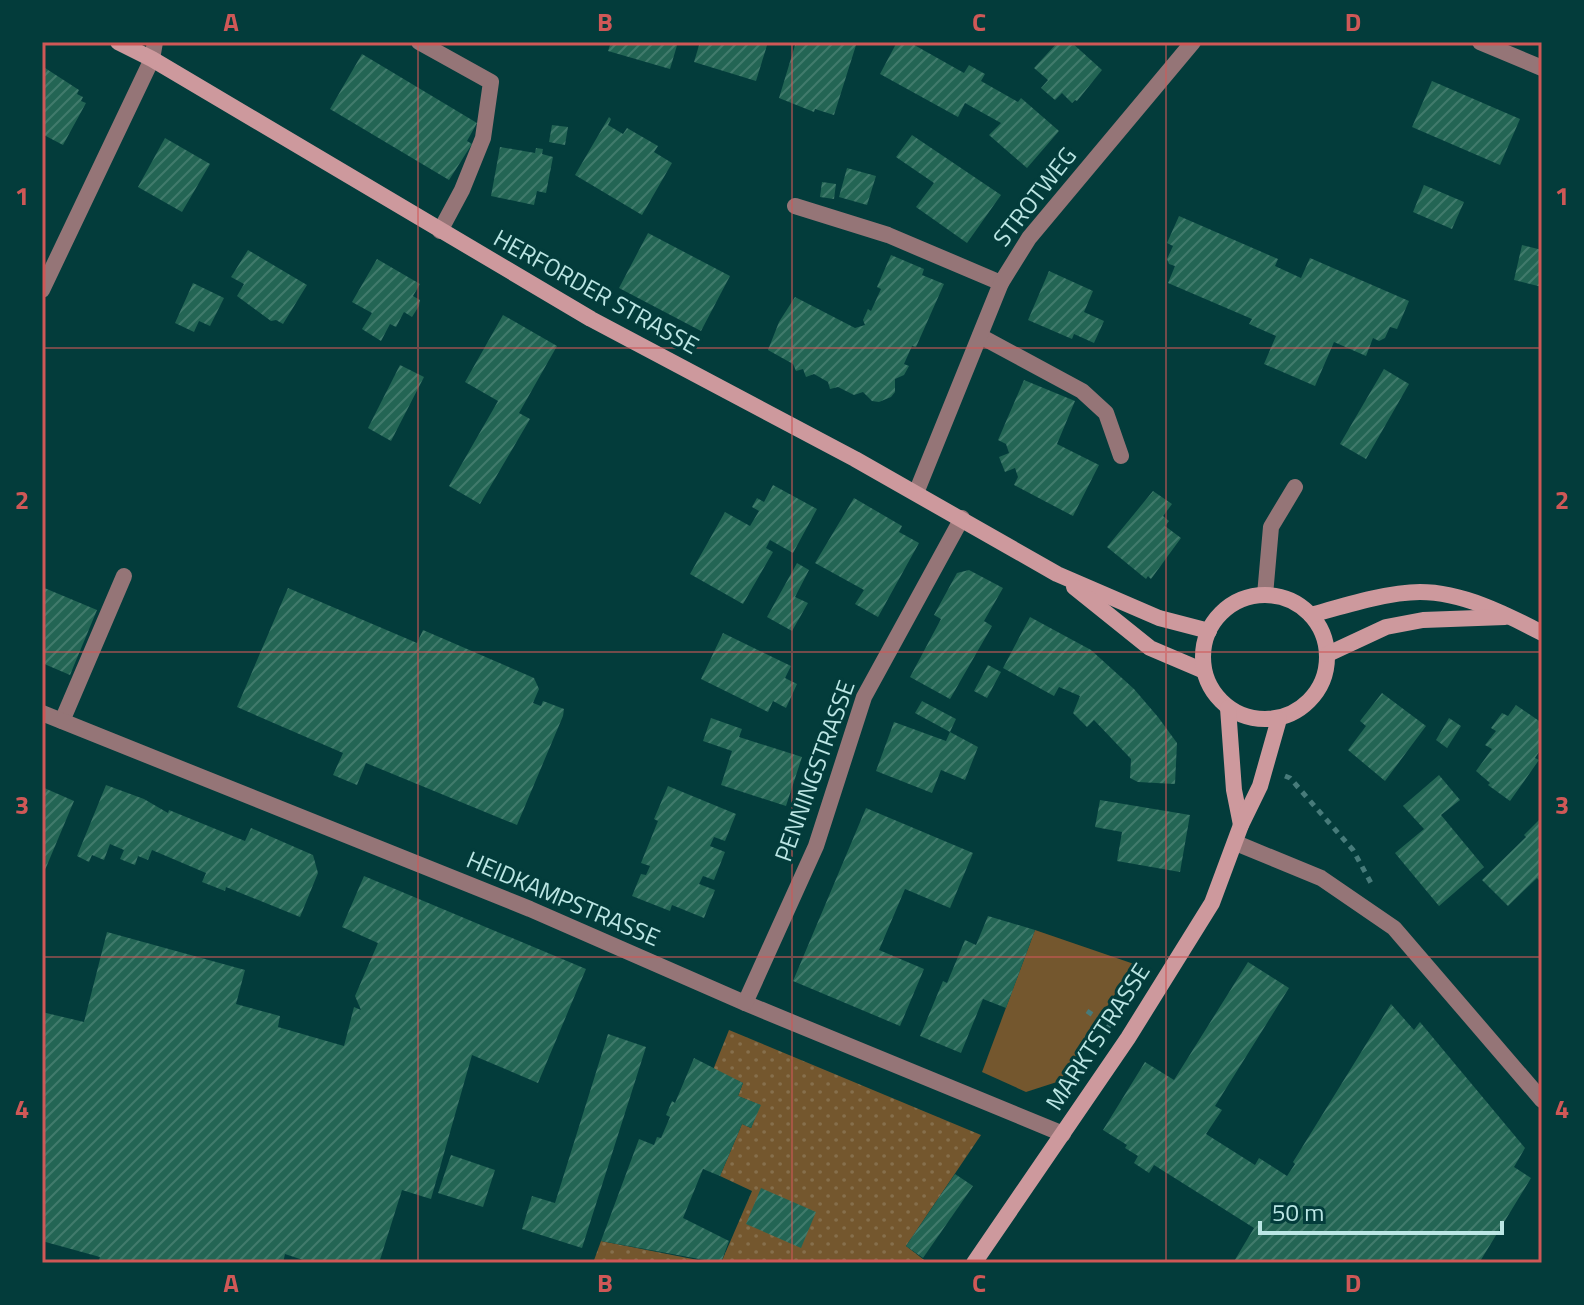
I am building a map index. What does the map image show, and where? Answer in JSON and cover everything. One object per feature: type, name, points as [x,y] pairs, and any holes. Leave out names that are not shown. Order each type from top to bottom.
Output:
[{"type":"main road","name":"HERFORDER STRASSE","points":[[118,42],[154,50],[440,231],[591,319],[962,518],[1057,574],[1159,618],[1209,631]]},
{"type":"main road","name":"HERFORDER STRASSE","points":[[1057,574],[1150,648],[1204,671]]},
{"type":"main road","points":[[1311,615],[1357,602],[1420,592],[1474,601],[1507,617],[1539,626]]},
{"type":"main road","points":[[1265,595],[1290,600],[1311,615],[1323,633],[1328,654],[1323,682],[1305,706],[1279,719],[1253,719],[1228,708],[1213,691],[1204,671],[1203,650],[1209,631],[1222,612],[1242,600],[1265,595]]},
{"type":"main road","points":[[1328,654],[1386,627],[1423,620],[1507,617]]},
{"type":"main road","name":"MARKTSTRASSE","points":[[1228,708],[1234,790],[1241,825]]},
{"type":"main road","name":"MARKTSTRASSE","points":[[974,1263],[1128,1038],[1212,903],[1265,770],[1279,719]]},
{"type":"street","points":[[419,42],[491,82],[483,138],[462,190],[440,231]]},
{"type":"street","name":"STROTWEG","points":[[916,493],[1001,283],[1029,238],[1193,42]]},
{"type":"street","points":[[1480,42],[1542,68]]},
{"type":"street","points":[[42,290],[154,50]]},
{"type":"street","points":[[795,206],[888,235],[1001,283]]},
{"type":"street","points":[[980,336],[1082,391],[1106,413],[1121,456]]},
{"type":"street","points":[[1265,595],[1271,527],[1295,487]]},
{"type":"street","name":"PENNINGSTRASSE","points":[[745,1003],[816,846],[864,697],[962,518]]},
{"type":"street","points":[[62,721],[124,576]]},
{"type":"street","name":"HEIDKAMPSTRASSE","points":[[42,713],[530,909],[745,1003],[1063,1134]]},
{"type":"street","points":[[1236,843],[1321,878],[1394,928],[1542,1100]]},
{"type":"path","points":[[1265,770],[1290,778],[1353,850],[1374,889]]},
{"type":"shaded area","points":[[1035,930],[1134,964],[1060,1081],[1026,1092],[982,1072]]},
{"type":"shaded area","points":[[729,1030],[981,1135],[906,1246],[928,1263],[721,1263],[752,1191],[720,1176],[742,1124],[751,1128],[760,1105],[738,1096],[743,1083],[713,1070]]},
{"type":"shaded area","points":[[601,1241],[713,1263],[593,1263]]},
{"type":"building","points":[[611,42],[678,42],[670,69],[608,51]]},
{"type":"building","points":[[700,42],[768,42],[756,81],[694,62]]},
{"type":"building","points":[[796,42],[857,42],[834,115],[815,109],[814,112],[779,98]]},
{"type":"building","points":[[897,42],[909,42],[964,73],[969,65],[985,74],[981,81],[1018,102],[1021,98],[1059,131],[1027,168],[989,135],[1001,123],[965,103],[958,117],[880,74]]},
{"type":"building","points":[[1058,42],[1071,42],[1102,70],[1072,103],[1062,93],[1055,100],[1041,88],[1048,80],[1034,68]]},
{"type":"building","points":[[362,54],[477,123],[467,141],[472,144],[449,180],[330,109]]},
{"type":"building","points":[[42,66],[79,90],[77,94],[86,103],[63,145],[42,134]]},
{"type":"building","points":[[1432,81],[1520,119],[1500,165],[1412,127]]},
{"type":"building","points":[[609,117],[608,125],[623,134],[627,128],[658,146],[654,152],[672,163],[642,215],[575,175]]},
{"type":"building","points":[[552,125],[568,127],[565,145],[549,142]]},
{"type":"building","points":[[912,135],[1001,195],[967,243],[916,207],[934,183],[896,157]]},
{"type":"building","points":[[165,138],[210,164],[182,212],[138,187]]},
{"type":"building","points":[[500,147],[535,153],[536,148],[543,149],[542,154],[553,157],[546,193],[537,191],[534,205],[491,196]]},
{"type":"building","points":[[847,168],[876,176],[867,205],[839,197]]},
{"type":"building","points":[[822,182],[836,184],[834,199],[820,197]]},
{"type":"building","points":[[1424,185],[1464,202],[1452,229],[1413,212]]},
{"type":"building","points":[[1179,216],[1278,259],[1275,266],[1301,278],[1310,258],[1409,301],[1397,329],[1390,327],[1385,338],[1379,341],[1373,338],[1366,356],[1334,342],[1315,386],[1264,364],[1276,336],[1249,324],[1252,319],[1168,283],[1175,266],[1169,264],[1167,259],[1173,246],[1167,243]]},
{"type":"building","points":[[648,233],[730,276],[701,331],[619,288]]},
{"type":"building","points":[[1522,245],[1542,250],[1542,287],[1514,280]]},
{"type":"building","points":[[248,250],[307,285],[283,324],[271,321],[237,296],[244,284],[231,277]]},
{"type":"building","points":[[891,255],[924,269],[922,275],[944,284],[916,347],[912,346],[904,364],[909,366],[904,375],[895,379],[895,392],[891,397],[879,402],[872,401],[863,392],[854,395],[838,387],[830,389],[828,382],[814,374],[806,377],[803,369],[796,371],[793,364],[768,350],[779,322],[795,297],[855,328],[865,325],[863,320],[881,289],[877,287]]},
{"type":"building","points":[[377,259],[420,284],[413,296],[420,300],[419,306],[412,317],[404,312],[396,327],[390,324],[381,341],[362,329],[372,313],[352,302]]},
{"type":"building","points":[[1049,271],[1093,291],[1084,312],[1104,321],[1094,343],[1074,334],[1072,339],[1028,320]]},
{"type":"building","points":[[193,283],[224,298],[210,326],[199,321],[194,332],[175,323]]},
{"type":"building","points":[[503,315],[557,346],[519,413],[530,419],[480,504],[449,486],[498,401],[465,382]]},
{"type":"building","points":[[400,365],[424,377],[391,441],[368,428]]},
{"type":"building","points":[[1384,369],[1409,384],[1366,459],[1340,444]]},
{"type":"building","points":[[1024,380],[1075,401],[1057,444],[1099,465],[1073,516],[1014,485],[1018,477],[1015,468],[1005,472],[999,457],[1009,453],[1006,444],[998,440]]},
{"type":"building","points":[[773,485],[817,509],[793,553],[770,540],[766,548],[773,552],[743,604],[690,574],[725,512],[750,526],[759,511],[752,507],[757,498],[764,502]]},
{"type":"building","points":[[1153,491],[1172,504],[1163,516],[1169,521],[1165,526],[1181,538],[1151,579],[1148,576],[1146,579],[1107,547]]},
{"type":"building","points":[[854,498],[902,526],[899,532],[919,543],[878,617],[855,604],[864,590],[815,563]]},
{"type":"building","points":[[797,563],[809,570],[795,597],[808,603],[792,631],[767,617]]},
{"type":"building","points":[[969,570],[1003,588],[984,621],[992,626],[950,699],[910,677],[941,619],[934,615],[957,573]]},
{"type":"building","points":[[42,587],[97,610],[70,675],[42,663]]},
{"type":"building","points":[[288,588],[417,643],[423,630],[534,678],[539,689],[533,703],[541,706],[543,701],[564,709],[517,825],[366,763],[357,785],[333,775],[343,753],[237,707]]},
{"type":"building","points":[[1030,617],[1091,650],[1134,689],[1177,743],[1175,784],[1138,782],[1130,778],[1131,759],[1094,720],[1087,727],[1073,713],[1080,696],[1059,687],[1054,696],[1003,668]]},
{"type":"building","points":[[723,633],[791,666],[785,678],[797,684],[786,708],[773,701],[768,712],[701,679]]},
{"type":"building","points":[[988,665],[1001,672],[987,698],[974,691]]},
{"type":"building","points":[[1382,693],[1426,726],[1385,781],[1348,750],[1366,726],[1360,721]]},
{"type":"building","points":[[922,701],[956,719],[950,732],[915,713]]},
{"type":"building","points":[[1516,705],[1542,723],[1542,754],[1539,752],[1535,758],[1539,760],[1510,801],[1488,785],[1490,783],[1476,771],[1492,749],[1485,745],[1496,731],[1491,728],[1502,713],[1508,716]]},
{"type":"building","points":[[711,718],[742,729],[739,737],[802,757],[786,806],[721,785],[732,751],[703,741]]},
{"type":"building","points":[[1449,718],[1461,726],[1447,748],[1436,740]]},
{"type":"building","points":[[894,722],[946,741],[950,732],[978,747],[965,780],[941,770],[932,793],[876,771]]},
{"type":"building","points":[[1439,775],[1460,800],[1441,815],[1484,867],[1439,906],[1395,853],[1424,829],[1403,806]]},
{"type":"building","points":[[106,785],[144,799],[168,813],[169,810],[245,841],[251,828],[313,855],[318,873],[300,917],[226,887],[225,891],[202,882],[206,873],[152,850],[148,860],[138,856],[135,865],[120,859],[124,850],[110,844],[104,860],[92,855],[89,862],[77,856]]},
{"type":"building","points":[[668,786],[736,814],[725,841],[714,837],[710,846],[725,852],[714,880],[703,876],[699,884],[715,890],[704,918],[672,905],[670,911],[632,896],[641,874],[646,875],[650,866],[641,863]]},
{"type":"building","points":[[42,787],[74,801],[42,877]]},
{"type":"building","points":[[1100,800],[1190,815],[1180,872],[1117,861],[1122,832],[1095,827]]},
{"type":"building","points":[[866,808],[973,853],[950,908],[905,889],[879,950],[924,969],[900,1026],[793,981]]},
{"type":"building","points":[[1542,817],[1542,883],[1537,878],[1508,906],[1482,880]]},
{"type":"building","points":[[364,876],[586,969],[538,1083],[472,1055],[431,1199],[402,1190],[379,1263],[312,1263],[285,1254],[283,1263],[98,1263],[100,1257],[42,1241],[42,1012],[84,1022],[107,932],[245,970],[236,1004],[280,1016],[278,1027],[344,1046],[354,1007],[361,1010],[355,996],[378,943],[342,927]]},
{"type":"building","points":[[988,916],[1035,930],[1006,1008],[983,999],[961,1053],[920,1036],[943,981],[947,983],[965,940],[976,945]]},
{"type":"building","points":[[1248,962],[1289,988],[1215,1106],[1222,1110],[1206,1134],[1255,1165],[1259,1158],[1287,1176],[1391,1004],[1414,1030],[1420,1022],[1525,1148],[1514,1167],[1531,1178],[1479,1263],[1233,1263],[1254,1228],[1154,1165],[1149,1173],[1134,1163],[1138,1156],[1125,1148],[1127,1145],[1103,1130],[1145,1062],[1174,1080]]},
{"type":"building","points":[[608,1034],[646,1047],[582,1248],[522,1229],[532,1196],[555,1203]]},
{"type":"building","points":[[694,1058],[743,1083],[738,1096],[761,1105],[751,1128],[742,1124],[720,1176],[703,1169],[683,1218],[729,1241],[721,1263],[601,1241],[639,1139],[654,1145],[657,1137],[661,1138],[670,1117],[666,1115],[672,1101],[675,1103]]},
{"type":"building","points":[[451,1155],[495,1170],[483,1207],[438,1193]]},
{"type":"building","points":[[955,1174],[973,1186],[923,1258],[906,1246]]},
{"type":"building","points":[[761,1188],[816,1212],[801,1248],[746,1224]]}]
